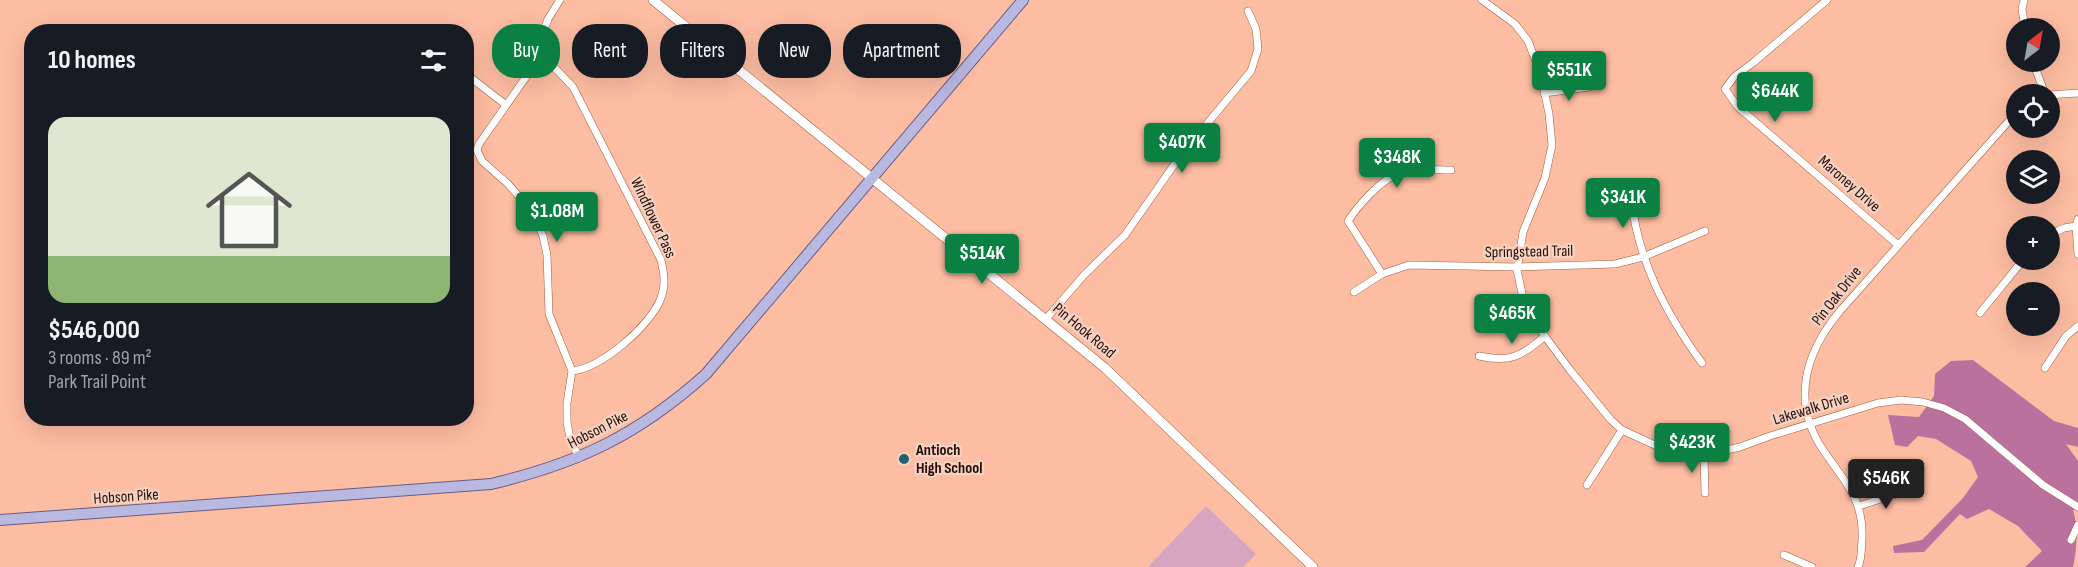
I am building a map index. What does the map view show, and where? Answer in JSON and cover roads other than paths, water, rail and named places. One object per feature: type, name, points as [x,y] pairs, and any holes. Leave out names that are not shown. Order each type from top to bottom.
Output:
[{"type":"main road","name":"Hobson Pike","points":[[0,520],[491,484],[532,474],[579,458],[621,437],[647,422],[678,399],[705,374],[1023,0]]},
{"type":"street","points":[[546,24],[560,0]]},
{"type":"street","name":"Pin Hook Road","points":[[653,0],[1105,368],[1313,567]]},
{"type":"street","name":"Lakewalk Drive","points":[[1482,0],[1515,24],[1528,41],[1541,74],[1552,145],[1545,178],[1523,232],[1518,267],[1523,298],[1535,323],[1611,420],[1622,430],[1657,446],[1681,453],[1704,455],[1740,447],[1809,423],[1878,404],[1901,400],[1923,402],[1944,408],[1965,419],[2043,485],[2078,507]]},
{"type":"street","name":"Maroney Drive","points":[[1827,0],[1734,77],[1725,89],[1738,107],[1897,244]]},
{"type":"street","points":[[2023,18],[2024,0]]},
{"type":"street","points":[[1046,319],[1084,275],[1125,236],[1181,155],[1251,71],[1258,49],[1256,29],[1248,11]]},
{"type":"street","name":"Windflower Pass","points":[[560,73],[573,87],[662,261],[665,278],[661,299],[642,327],[596,362],[572,371]]},
{"type":"street","points":[[525,78],[477,150],[478,155],[490,170],[521,197],[538,223],[546,255],[549,314],[572,371],[567,403],[567,422],[570,438],[579,458]]},
{"type":"street","points":[[474,81],[506,105]]},
{"type":"street","points":[[1544,93],[1589,87]]},
{"type":"street","points":[[2060,94],[2078,93]]},
{"type":"street","name":"Pin Oak Drive","points":[[1858,567],[1862,531],[1858,506],[1852,492],[1822,448],[1809,423],[1804,386],[1812,356],[1831,322],[1897,244],[1953,186],[2006,125]]},
{"type":"street","points":[[1382,274],[1348,221],[1357,208],[1395,175],[1419,170],[1451,170]]},
{"type":"street","points":[[1632,197],[1634,222],[1643,256],[1664,306],[1702,363]]},
{"type":"street","points":[[2060,230],[2077,223],[2078,254]]},
{"type":"street","name":"Springstead Trail","points":[[1354,292],[1382,274],[1409,265],[1518,267],[1616,264],[1643,256],[1705,231]]},
{"type":"street","points":[[1980,313],[2015,270]]},
{"type":"street","points":[[2045,368],[2066,336],[2078,326]]},
{"type":"street","points":[[1479,356],[1503,360],[1531,349],[1545,336]]},
{"type":"street","points":[[1587,485],[1622,430]]},
{"type":"street","points":[[1704,455],[1705,493]]},
{"type":"street","points":[[1858,506],[1905,491]]},
{"type":"street","points":[[2071,540],[2078,525]]},
{"type":"street","points":[[1784,555],[1812,567]]},
{"type":"place","name":"Antioch High School","points":[[904,459]]}]
